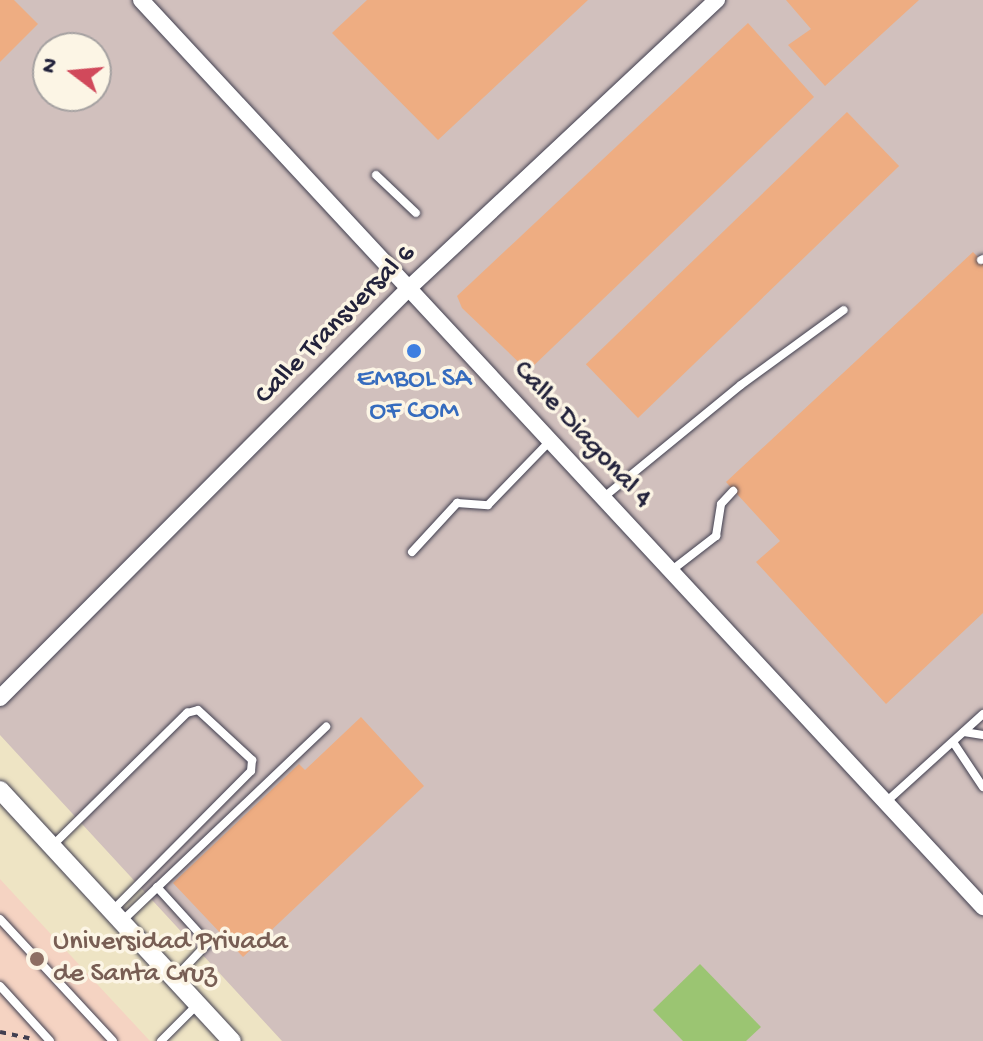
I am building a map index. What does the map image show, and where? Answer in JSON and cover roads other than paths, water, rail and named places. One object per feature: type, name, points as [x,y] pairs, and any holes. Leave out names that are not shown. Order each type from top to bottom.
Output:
[{"type":"street","name":"Calle Diagonal 4","points":[[141,0],[983,907]]},
{"type":"street","name":"Calle Transversal 6","points":[[0,698],[409,288],[717,0]]},
{"type":"street","points":[[0,790],[232,1041]]},
{"type":"lane","points":[[376,175],[416,213]]},
{"type":"lane","points":[[604,497],[718,403],[844,310]]},
{"type":"lane","points":[[412,552],[457,503],[488,505],[551,440]]},
{"type":"lane","points":[[672,570],[716,536],[721,504],[733,491]]},
{"type":"lane","points":[[52,846],[187,713],[198,710],[252,760],[251,771],[117,916]]},
{"type":"lane","points":[[886,802],[983,714]]},
{"type":"lane","points":[[117,916],[157,887],[326,727]]},
{"type":"lane","points":[[964,732],[983,735]]},
{"type":"lane","points":[[953,742],[983,787]]},
{"type":"lane","points":[[157,887],[208,943],[174,979]]},
{"type":"lane","points":[[0,919],[113,1041]]},
{"type":"lane","points":[[0,986],[50,1041]]},
{"type":"lane","points":[[161,1041],[198,1005]]},
{"type":"place","name":"EMBOL SA OF COM","points":[[414,351]]},
{"type":"place","name":"Universidad Privada de Santa Cruz","points":[[37,959]]}]
